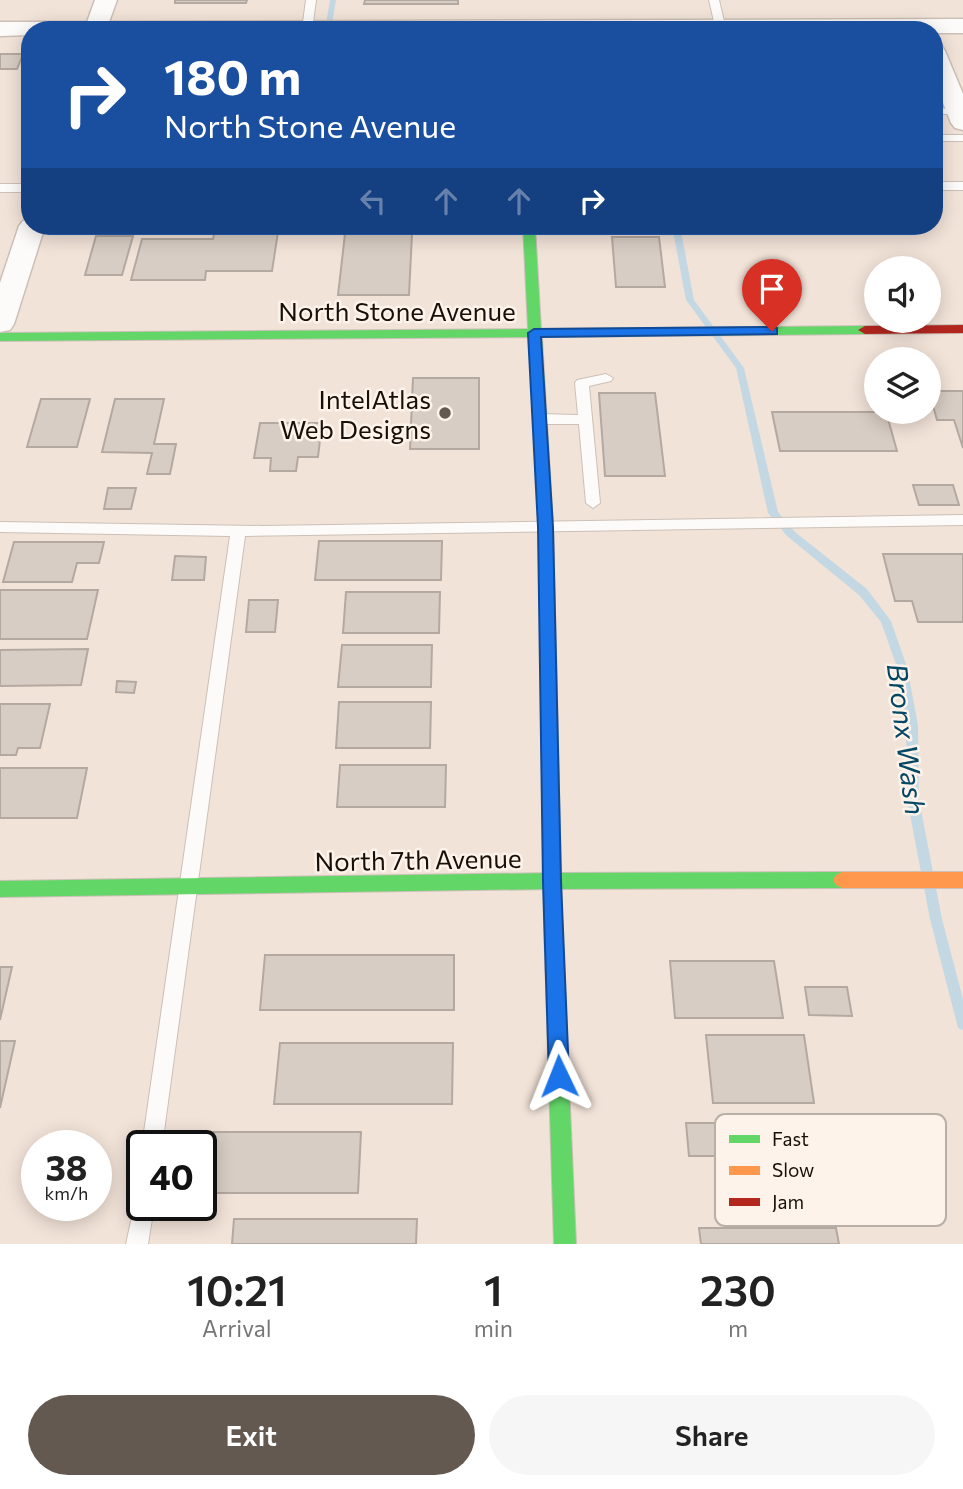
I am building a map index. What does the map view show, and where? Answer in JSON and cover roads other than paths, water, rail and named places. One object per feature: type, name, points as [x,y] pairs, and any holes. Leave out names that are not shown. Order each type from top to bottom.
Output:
[{"type":"street","points":[[98,21],[106,0]]},
{"type":"street","points":[[517,0],[518,21]]},
{"type":"street","points":[[943,24],[963,26]]},
{"type":"street","points":[[0,29],[21,29]]},
{"type":"street","points":[[943,76],[961,117]]},
{"type":"street","points":[[0,324],[29,235]]},
{"type":"street","points":[[529,235],[546,527],[552,881],[565,1244]]},
{"type":"street","name":"North Stone Avenue","points":[[0,337],[963,329]]},
{"type":"street","name":"North 7th Avenue","points":[[0,889],[552,881],[963,880]]},
{"type":"lane","points":[[308,21],[311,0]]},
{"type":"lane","points":[[713,0],[718,21]]},
{"type":"lane","points":[[943,113],[961,117]]},
{"type":"lane","points":[[943,138],[963,138]]},
{"type":"lane","points":[[943,186],[963,186]]},
{"type":"lane","points":[[0,188],[21,188]]},
{"type":"lane","points":[[593,503],[582,383],[606,378]]},
{"type":"lane","points":[[540,419],[586,419]]},
{"type":"lane","points":[[0,527],[238,530],[963,520]]},
{"type":"lane","points":[[154,1130],[238,530]]},
{"type":"lane","points":[[137,1244],[141,1221]]},
{"type":"waterway","name":"Bronx Wash","points":[[330,21],[333,0]]},
{"type":"waterway","name":"Bronx Wash","points":[[678,235],[690,300],[740,368],[773,513],[791,534],[863,592],[886,621],[902,667],[912,725],[913,799],[936,919],[963,1024]]},
{"type":"place","name":"IntelAtlas Web Designs","points":[[445,413]]}]
